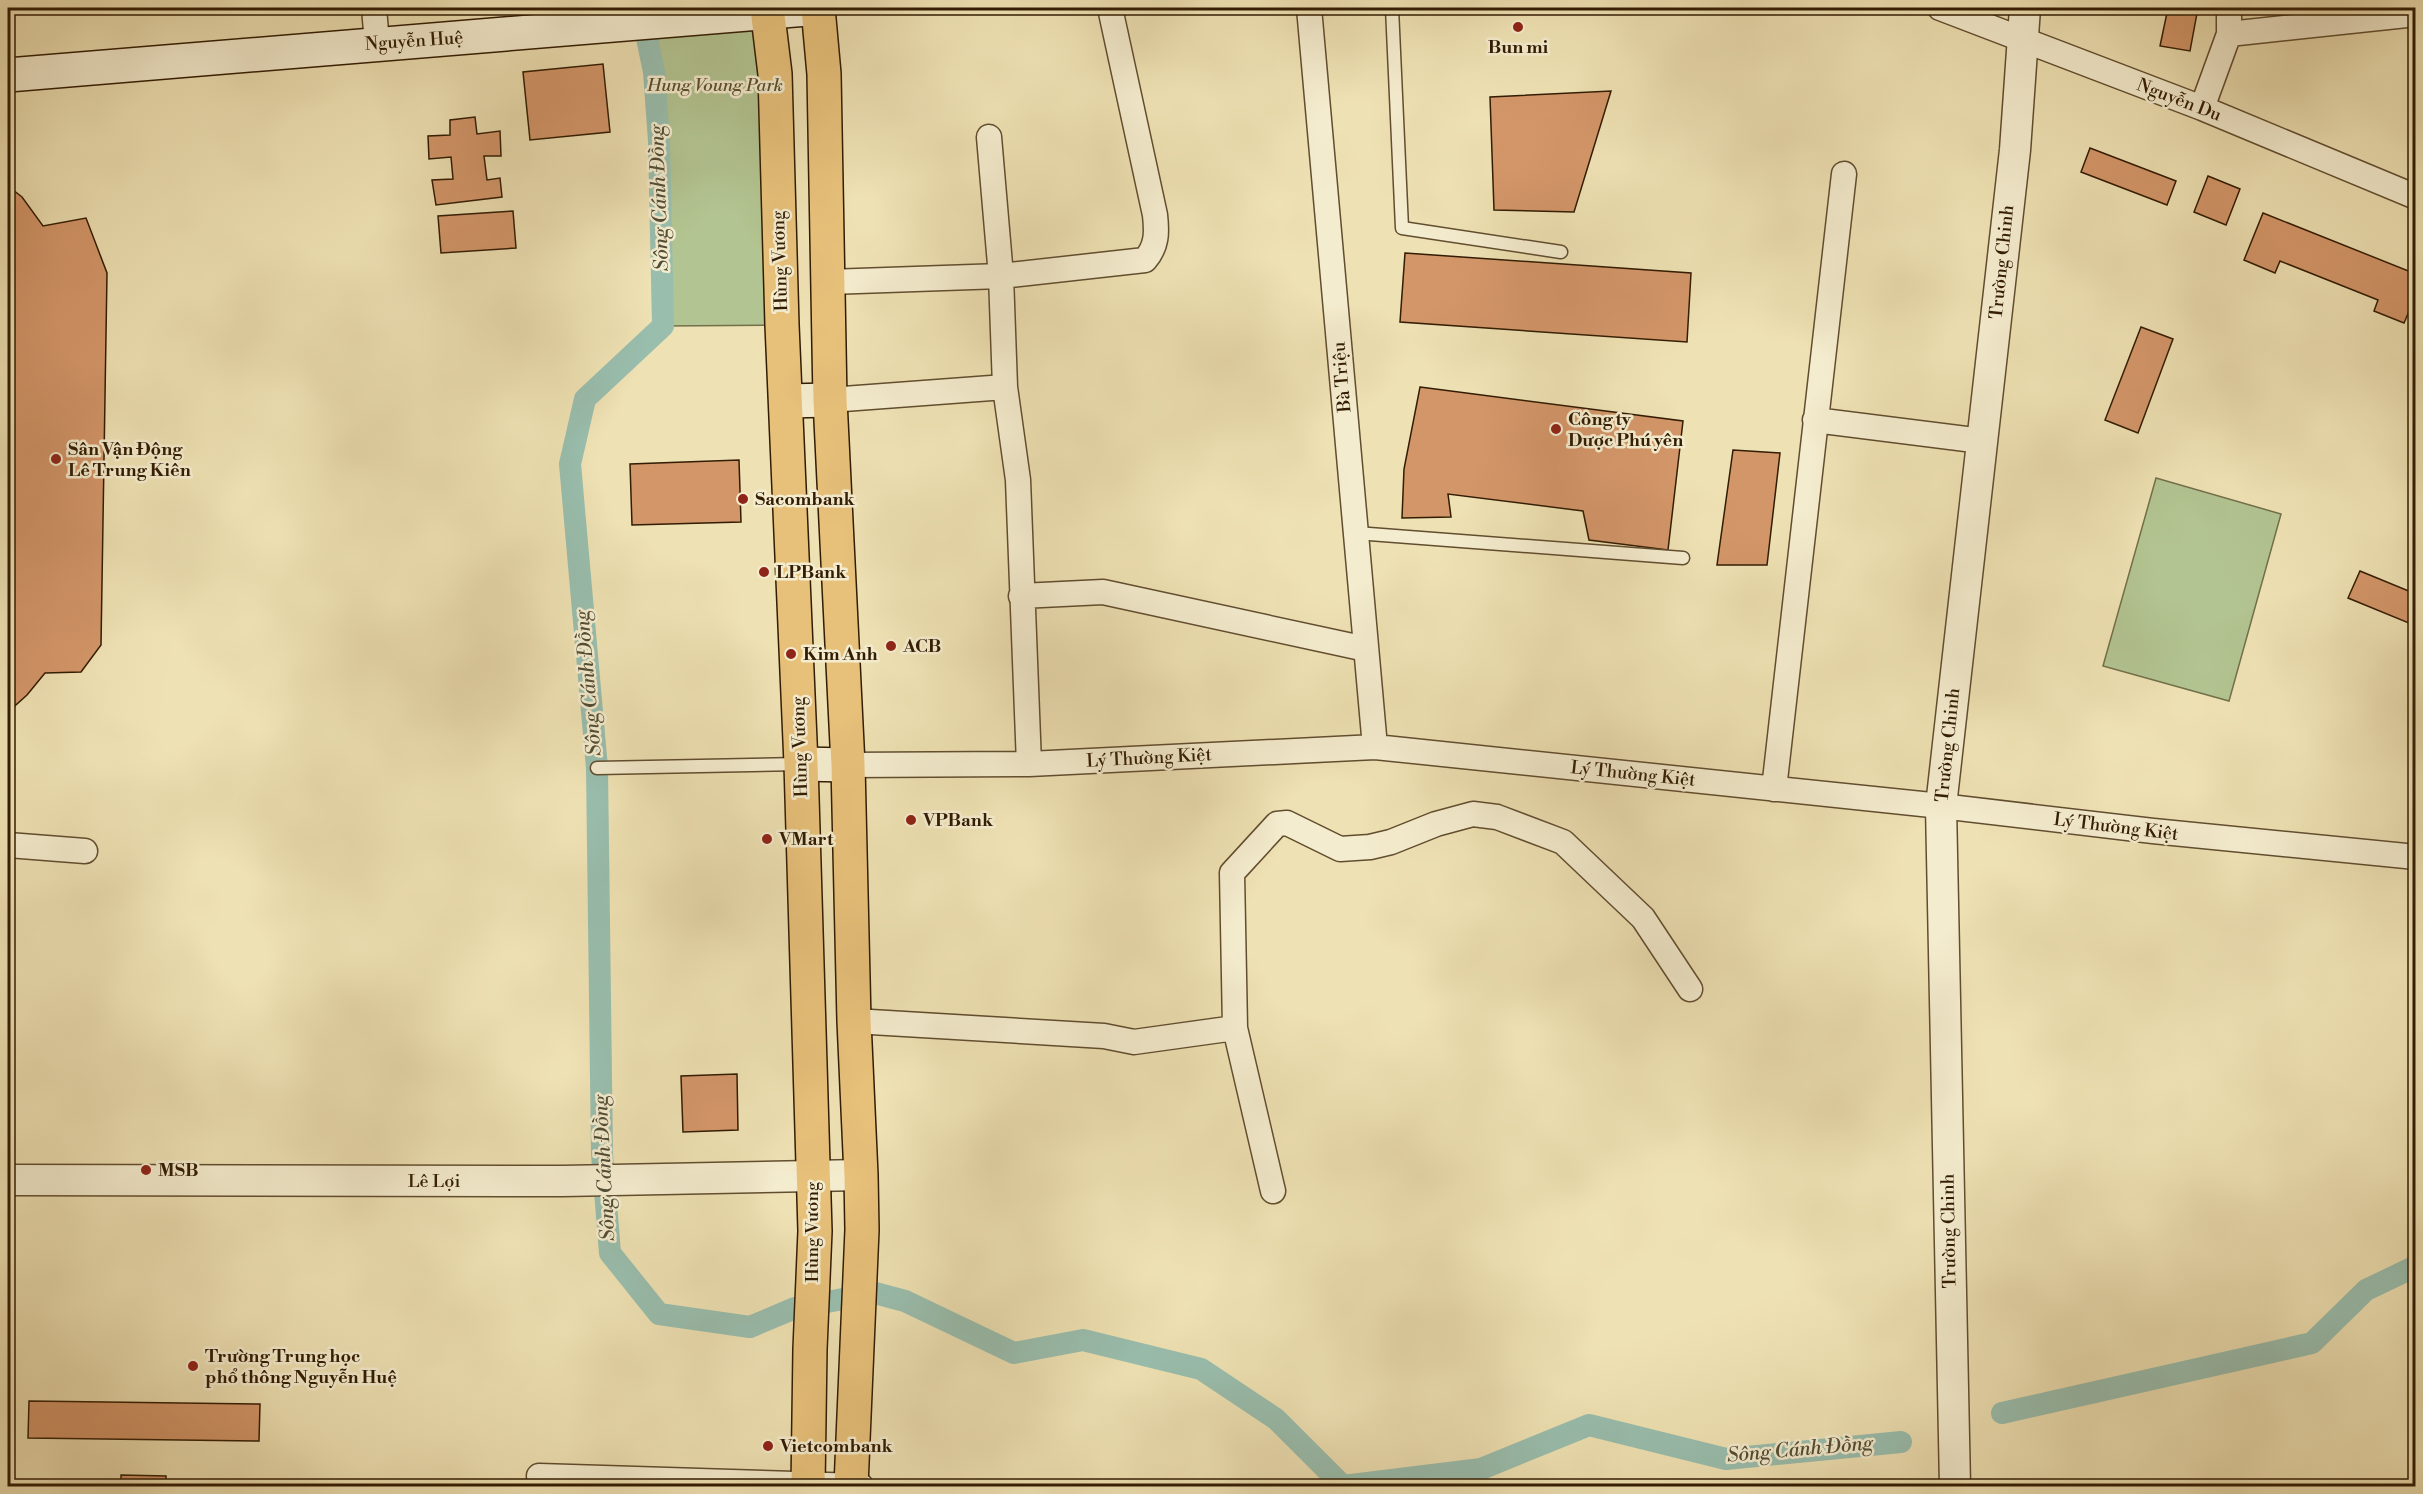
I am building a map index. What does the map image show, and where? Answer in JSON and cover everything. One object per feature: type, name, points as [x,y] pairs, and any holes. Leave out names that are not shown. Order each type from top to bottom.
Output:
[{"type":"main road","name":"Nguyễn Huệ","points":[[8,75],[377,43],[591,28],[768,10],[819,8]]},
{"type":"main road","points":[[819,8],[824,74],[831,400],[848,765],[854,1021],[861,1175],[862,1230],[851,1486]]},
{"type":"main road","name":"Hùng Vương","points":[[768,10],[775,74],[801,764],[815,1231],[808,1485]]},
{"type":"main road","points":[[786,401],[831,400]]},
{"type":"main road","points":[[801,764],[848,765]]},
{"type":"street","points":[[374,8],[377,43]]},
{"type":"street","points":[[829,282],[1001,276],[1145,260],[1154,250],[1157,234],[1155,215],[1110,8]]},
{"type":"street","name":"Bà Triệu","points":[[1309,8],[1375,747]]},
{"type":"street","name":"Nguyễn Du","points":[[1940,8],[2202,108],[2415,197]]},
{"type":"street","name":"Trường Chinh","points":[[1955,1486],[1941,806],[2015,150],[2025,8]]},
{"type":"street","points":[[2202,108],[2229,34],[2229,8]]},
{"type":"street","points":[[2229,34],[2415,14]]},
{"type":"street","points":[[989,136],[1001,276],[1005,387],[1018,480],[1029,764]]},
{"type":"street","points":[[1774,789],[1844,174]]},
{"type":"street","points":[[831,400],[1005,387]]},
{"type":"street","points":[[1815,420],[1982,441]]},
{"type":"street","points":[[1021,596],[1103,592],[1366,649]]},
{"type":"street","name":"Lý Thường Kiệt","points":[[848,765],[1029,764],[1375,747],[2415,857]]},
{"type":"street","points":[[1273,1191],[1235,1028],[1232,873],[1277,824],[1287,823],[1340,849],[1370,847],[1391,842],[1436,824],[1473,814],[1497,817],[1563,842],[1642,918],[1690,989]]},
{"type":"street","points":[[8,845],[85,851]]},
{"type":"street","points":[[854,1021],[1104,1036],[1134,1042],[1235,1028]]},
{"type":"street","name":"Lê Lợi","points":[[8,1180],[563,1181],[861,1175]]},
{"type":"street","points":[[539,1476],[642,1483],[861,1486]]},
{"type":"lane","points":[[1392,8],[1402,228],[1560,252]]},
{"type":"lane","points":[[1356,533],[1683,558]]},
{"type":"lane","points":[[597,768],[801,764]]},
{"type":"green space","name":"Hung Voung Park","points":[[768,13],[782,325],[663,326],[659,141],[654,72],[641,24]]},
{"type":"green space","points":[[2156,478],[2281,514],[2229,701],[2103,666]]},
{"type":"building","points":[[2168,8],[2198,8],[2190,51],[2160,46]]},
{"type":"building","points":[[603,64],[610,132],[530,140],[523,72]]},
{"type":"building","points":[[1611,91],[1574,212],[1494,210],[1490,97]]},
{"type":"building","points":[[475,117],[477,134],[500,131],[501,156],[484,156],[487,180],[500,178],[502,197],[436,205],[432,180],[453,179],[451,157],[429,159],[428,136],[450,135],[450,120]]},
{"type":"building","points":[[2090,148],[2176,181],[2167,205],[2081,172]]},
{"type":"building","points":[[2208,176],[2240,189],[2226,225],[2194,212]]},
{"type":"building","name":"Sân Vận Động Lê Trung Kiên","points":[[8,186],[22,197],[43,226],[86,218],[107,273],[101,645],[81,672],[45,673],[27,695],[8,712]]},
{"type":"building","points":[[513,211],[516,248],[441,253],[438,216]]},
{"type":"building","points":[[2263,213],[2416,274],[2416,295],[2404,323],[2374,311],[2378,300],[2280,261],[2275,273],[2244,260]]},
{"type":"building","points":[[1405,253],[1691,273],[1687,342],[1400,322]]},
{"type":"building","points":[[2141,327],[2173,339],[2138,433],[2105,420]]},
{"type":"building","points":[[1420,387],[1683,421],[1668,550],[1589,540],[1583,511],[1448,494],[1451,517],[1402,518],[1404,469]]},
{"type":"building","points":[[1733,450],[1780,453],[1767,565],[1717,565]]},
{"type":"building","points":[[739,460],[741,522],[632,525],[630,464]]},
{"type":"building","points":[[2360,571],[2416,594],[2416,626],[2348,598]]},
{"type":"building","points":[[737,1074],[738,1130],[683,1132],[681,1076]]},
{"type":"building","points":[[29,1401],[260,1404],[259,1441],[28,1438]]},
{"type":"building","points":[[121,1475],[166,1476],[166,1486],[121,1486]]},
{"type":"waterway","name":"Sông Cánh Đồng","points":[[641,9],[654,72],[659,141],[663,326],[585,399],[570,464],[597,768],[602,1154],[610,1253],[659,1314],[750,1327],[795,1308],[875,1293],[905,1301],[1014,1353],[1083,1340],[1201,1369],[1276,1419],[1343,1486],[1481,1469],[1589,1425],[1726,1459],[1901,1442]]},
{"type":"waterway","name":"Sông Cánh Đồng","points":[[2002,1413],[2312,1343],[2366,1290],[2416,1266]]},
{"type":"place","name":"Bun mi","points":[[1518,27]]},
{"type":"place","name":"Công ty Dược Phú yên","points":[[1556,429]]},
{"type":"place","name":"Sân Vận Động Lê Trung Kiên","points":[[56,459]]},
{"type":"place","name":"Sacombank","points":[[743,499]]},
{"type":"place","name":"LPBank","points":[[764,572]]},
{"type":"place","name":"ACB","points":[[891,646]]},
{"type":"place","name":"Kim Anh","points":[[791,654]]},
{"type":"place","name":"VPBank","points":[[911,820]]},
{"type":"place","name":"VMart","points":[[767,839]]},
{"type":"place","name":"MSB","points":[[146,1170]]},
{"type":"place","name":"Trường Trung học phổ thông Nguyễn Huệ","points":[[193,1366]]},
{"type":"place","name":"Vietcombank","points":[[768,1446]]}]
